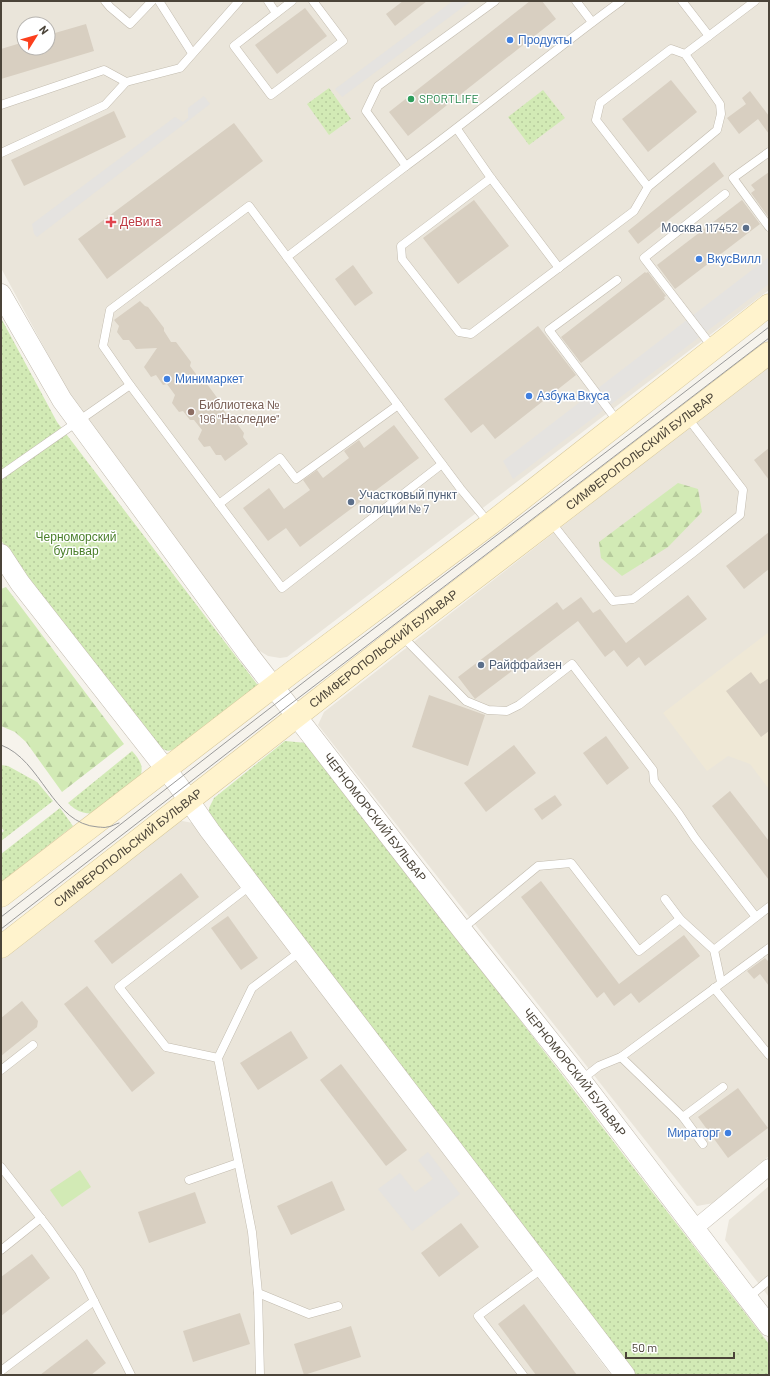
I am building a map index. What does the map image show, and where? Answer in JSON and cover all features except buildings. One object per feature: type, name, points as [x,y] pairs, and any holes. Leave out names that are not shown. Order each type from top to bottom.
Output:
[{"type":"main road","points":[[1,896],[490,524],[618,422],[769,305]]},
{"type":"main road","name":"СИМФЕРОПОЛЬСКИЙ БУЛЬВАР","points":[[1,947],[401,635],[769,353]]},
{"type":"street","name":"ЧЕРНОМОРСКИЙ БУЛЬВАР","points":[[1,294],[62,400],[296,717],[580,1080],[769,1326]]},
{"type":"street","points":[[5,564],[166,770],[210,831],[626,1375]]},
{"type":"street","points":[[694,1229],[769,1167]]},
{"type":"lane","points":[[105,1],[130,24],[152,1]]},
{"type":"lane","points":[[159,1],[192,53]]},
{"type":"lane","points":[[1,153],[105,105],[126,82],[180,68],[239,1]]},
{"type":"lane","points":[[268,1],[276,13]]},
{"type":"lane","points":[[292,1],[234,46],[271,95],[343,41],[313,1]]},
{"type":"lane","points":[[406,166],[366,111],[378,86],[495,1]]},
{"type":"lane","points":[[576,1],[592,22]]},
{"type":"lane","points":[[287,257],[621,1]]},
{"type":"lane","points":[[682,1],[709,36]]},
{"type":"lane","points":[[685,54],[755,1]]},
{"type":"lane","points":[[491,178],[401,246],[402,259],[459,332],[471,334],[634,211],[648,187],[717,130],[721,114],[720,104],[685,54],[671,49],[600,102],[596,120],[648,187]]},
{"type":"lane","points":[[1,105],[104,70],[126,82]]},
{"type":"lane","points":[[457,128],[491,178],[559,268]]},
{"type":"lane","points":[[769,152],[733,178],[769,227]]},
{"type":"lane","points":[[714,349],[644,258],[724,194]]},
{"type":"lane","points":[[442,464],[282,588],[130,385],[103,346],[110,310],[248,206],[287,257],[460,488],[490,524]]},
{"type":"lane","points":[[617,280],[549,330],[618,422]]},
{"type":"lane","points":[[1,475],[130,385]]},
{"type":"lane","points":[[219,504],[280,458],[296,479],[398,405]]},
{"type":"lane","points":[[549,521],[613,601],[633,599],[740,515],[743,490],[686,416]]},
{"type":"lane","points":[[401,635],[466,701],[488,710],[507,712],[519,705],[572,664],[653,770],[654,781],[695,838],[756,917]]},
{"type":"lane","points":[[462,930],[538,866],[571,863],[639,951],[680,919]]},
{"type":"lane","points":[[218,1058],[166,1047],[119,987],[252,885]]},
{"type":"lane","points":[[665,899],[680,919],[714,950],[721,982]]},
{"type":"lane","points":[[714,950],[769,907]]},
{"type":"lane","points":[[580,1080],[599,1066],[621,1057],[769,948]]},
{"type":"lane","points":[[260,1375],[258,1293],[252,1232],[218,1058],[252,988],[302,951]]},
{"type":"lane","points":[[714,988],[769,1055]]},
{"type":"lane","points":[[1,1070],[33,1045]]},
{"type":"lane","points":[[621,1057],[683,1117],[703,1144]]},
{"type":"lane","points":[[683,1117],[723,1087]]},
{"type":"lane","points":[[189,1180],[238,1163]]},
{"type":"lane","points":[[1,1167],[41,1218],[79,1271],[131,1375]]},
{"type":"lane","points":[[1,1250],[41,1218]]},
{"type":"lane","points":[[523,1375],[478,1316],[544,1268]]},
{"type":"lane","points":[[747,1298],[769,1280]]},
{"type":"lane","points":[[258,1293],[308,1314],[338,1306]]},
{"type":"lane","points":[[1,1371],[94,1301]]},
{"type":"shaded area","points":[[1,1],[769,1],[769,290],[287,657],[280,658],[268,656],[258,650],[84,421],[1,268]]},
{"type":"shaded area","points":[[453,1],[471,1],[342,97],[335,89]]},
{"type":"shaded area","points":[[204,96],[210,104],[37,237],[34,234],[32,224],[175,117],[183,122],[188,118],[188,108]]},
{"type":"shaded area","points":[[769,257],[769,284],[513,479],[503,461]]},
{"type":"shaded area","points":[[769,365],[769,1156],[714,1203],[697,1206],[318,725],[324,712]]},
{"type":"shaded area","points":[[769,632],[769,789],[750,764],[728,756],[707,771],[663,713]]},
{"type":"shaded area","points":[[177,820],[193,823],[611,1375],[1,1375],[1,958]]},
{"type":"shaded area","points":[[428,1152],[460,1194],[412,1231],[378,1189],[400,1173],[415,1192],[433,1179],[418,1160]]},
{"type":"shaded area","points":[[769,1186],[769,1297],[725,1240],[729,1220]]},
{"type":"green space","points":[[329,88],[351,119],[329,135],[307,104]]},
{"type":"green space","points":[[543,90],[565,118],[529,145],[508,117]]},
{"type":"green space","name":"Черноморский бульвар","points":[[1,318],[57,422],[260,688],[183,747],[168,751],[157,747],[26,578],[1,540]]},
{"type":"green space","points":[[678,483],[698,489],[702,512],[668,547],[622,576],[601,558],[599,542]]},
{"type":"green space","points":[[6,587],[124,744],[62,792],[26,742],[15,732],[1,726],[1,589]]},
{"type":"green space","points":[[285,741],[307,743],[769,1344],[769,1375],[633,1375],[209,823],[209,808],[214,798]]},
{"type":"green space","points":[[132,751],[142,767],[139,779],[93,814],[79,811],[68,803]]},
{"type":"green space","points":[[1,765],[8,766],[37,782],[53,801],[1,841],[1,833],[4,831],[1,827]]},
{"type":"green space","points":[[60,808],[73,826],[1,882],[1,854]]},
{"type":"green space","points":[[80,1170],[91,1187],[62,1207],[50,1190]]},
{"type":"tram line","points":[[1,917],[309,678],[769,327]]},
{"type":"tram line","points":[[1,929],[288,706],[769,338]]},
{"type":"tram line","points":[[1,745],[15,753],[27,764],[58,804],[69,815],[82,823],[98,827],[108,827],[119,823]]},
{"type":"place","name":"Продукты","points":[[510,40]]},
{"type":"place","name":"SPORTLIFE","points":[[411,99]]},
{"type":"place","name":"ДеВита","points":[[111,222]]},
{"type":"place","name":"Москва 117452","points":[[746,228]]},
{"type":"place","name":"ВкусВилл","points":[[699,259]]},
{"type":"place","name":"Минимаркет","points":[[167,379]]},
{"type":"place","name":"Азбука Вкуса","points":[[529,396]]},
{"type":"place","name":"Библиотека № 196 \"Наследие\"","points":[[191,412]]},
{"type":"place","name":"Участковый пункт полиции № 7","points":[[351,502]]},
{"type":"place","name":"Райффайзен","points":[[481,665]]},
{"type":"place","name":"Мираторг","points":[[728,1133]]}]
